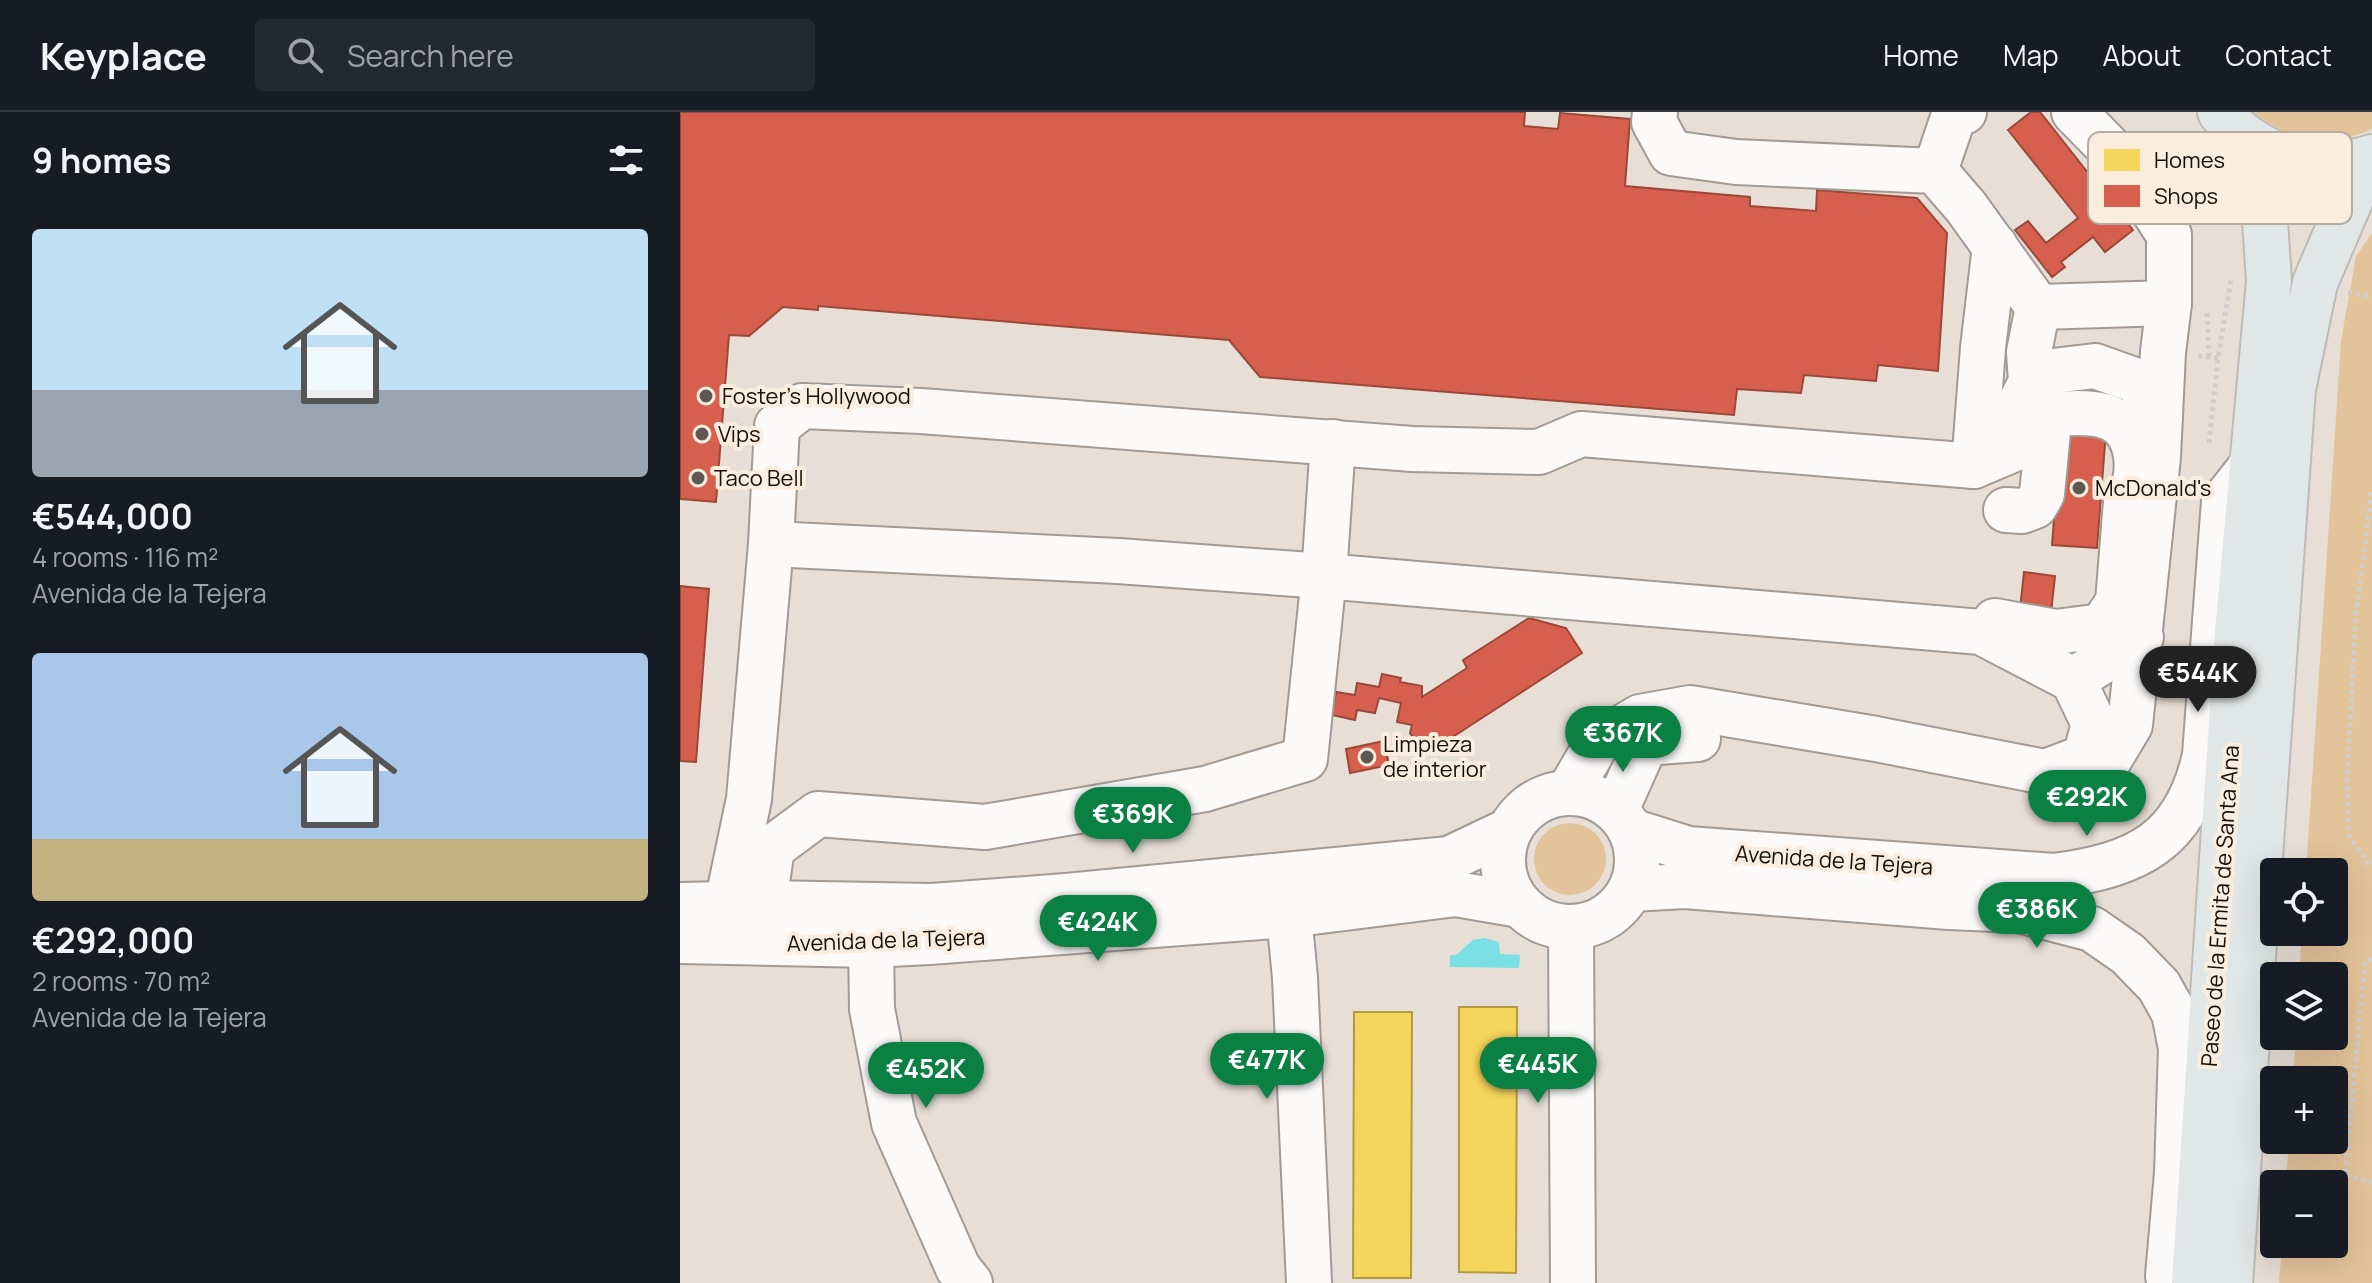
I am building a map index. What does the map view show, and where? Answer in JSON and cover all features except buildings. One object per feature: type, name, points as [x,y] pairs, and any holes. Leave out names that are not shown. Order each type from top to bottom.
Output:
[{"type":"main road","points":[[2220,112],[2240,132]]},
{"type":"main road","name":"Paseo de la Ermita de Santa Ana","points":[[2352,199],[2370,158]]},
{"type":"main road","name":"Paseo de la Ermita de Santa Ana","points":[[2194,1283],[2237,632],[2269,281],[2265,224]]},
{"type":"main road","name":"Paseo de la Ermita de Santa Ana","points":[[2230,1283],[2293,389],[2315,283],[2341,224]]},
{"type":"street","points":[[746,903],[749,799],[771,544],[777,426],[802,406],[849,406],[1412,449],[1539,452],[1581,434],[1974,466],[2012,450],[2016,411],[2031,382],[2029,352],[2038,307],[1995,246],[1935,171],[1736,162],[1671,153],[1654,122],[1655,112]]},
{"type":"street","points":[[1935,171],[1954,115],[1964,112]]},
{"type":"street","points":[[2074,112],[2094,132]]},
{"type":"street","points":[[1995,621],[2056,632],[2102,626],[2118,602],[2126,502],[2118,489],[2120,454],[2143,424],[2163,352],[2169,303],[2169,235],[2162,224]]},
{"type":"street","points":[[1974,466],[1995,246]]},
{"type":"street","points":[[2038,307],[2169,303]]},
{"type":"street","points":[[1623,821],[1646,743],[1707,738],[2043,791],[2100,775],[2130,725],[2141,637],[2143,424],[2137,381],[2095,366],[2053,371],[2031,382]]},
{"type":"street","points":[[2006,510],[2022,511],[2035,506],[2042,494],[2049,421],[2060,413],[2090,413],[2143,424]]},
{"type":"street","points":[[746,903],[772,848],[818,814],[985,827],[1205,789],[1305,759],[1324,576],[1333,442]]},
{"type":"street","name":"Avenida de la Tejera","points":[[1623,821],[1688,849],[2054,876],[2094,871],[2136,857],[2161,839],[2182,816],[2199,784],[2205,755],[2224,501],[2253,464]]},
{"type":"street","points":[[771,544],[1324,576],[1981,632],[2073,680],[2094,724],[2085,757],[2045,772],[1876,739],[1690,708],[1640,717],[1598,742],[1568,793]]},
{"type":"street","points":[[2073,680],[2141,637]]},
{"type":"street","points":[[1585,794],[1601,800],[1623,821],[1637,850],[1637,870],[1631,889],[1620,905],[1589,924],[1571,927],[1535,917],[1520,905],[1509,888],[1503,869],[1504,849],[1510,830],[1520,815],[1534,803],[1550,796],[1585,794]]},
{"type":"street","name":"Avenida de la Tejera","points":[[680,905],[932,906],[1434,861],[1449,859],[1510,830]]},
{"type":"street","name":"Avenida de la Tejera","points":[[1631,889],[1685,886],[2019,910],[2092,929],[2128,954],[2159,986],[2174,1013],[2181,1048],[2177,1173],[2168,1276],[2171,1283]]},
{"type":"street","name":"Avenida de la Tejera","points":[[680,941],[871,945],[1289,915],[1456,894],[1520,905]]},
{"type":"street","points":[[1289,915],[1295,978],[1309,1283]]},
{"type":"street","points":[[1571,927],[1573,1283]]},
{"type":"street","points":[[871,945],[872,1009],[894,1123],[954,1278]]},
{"type":"path","points":[[2209,357],[2218,358],[2209,443]]},
{"type":"path","points":[[2372,492],[2356,614],[2347,778],[2349,837],[2372,864]]},
{"type":"path","points":[[2372,959],[2365,961],[2345,1176],[2372,1182]]},
{"type":"shaded area","points":[[2253,112],[2372,112],[2372,129],[2352,136],[2352,132],[2287,132]]},
{"type":"shaded area","points":[[2372,233],[2372,1283],[2279,1283],[2281,1258],[2348,1258],[2348,1170],[2287,1170],[2288,1154],[2348,1154],[2348,1066],[2294,1066],[2295,1050],[2348,1050],[2348,962],[2300,962],[2301,946],[2348,946],[2348,858],[2307,858],[2341,341],[2356,256]]},
{"type":"shaded area","points":[[1570,823],[1590,829],[1600,839],[1606,859],[1600,879],[1590,889],[1570,895],[1550,889],[1540,879],[1534,859],[1540,839],[1550,829]]},
{"type":"water","points":[[1484,938],[1499,942],[1500,954],[1520,955],[1519,968],[1450,967],[1450,955],[1456,955],[1473,940]]},
{"type":"place","name":"Foster's Hollywood","points":[[706,396]]},
{"type":"place","name":"Vips","points":[[702,434]]},
{"type":"place","name":"Taco Bell","points":[[698,478]]},
{"type":"place","name":"McDonald's","points":[[2079,488]]},
{"type":"place","name":"Limpieza de interior","points":[[1367,757]]}]
